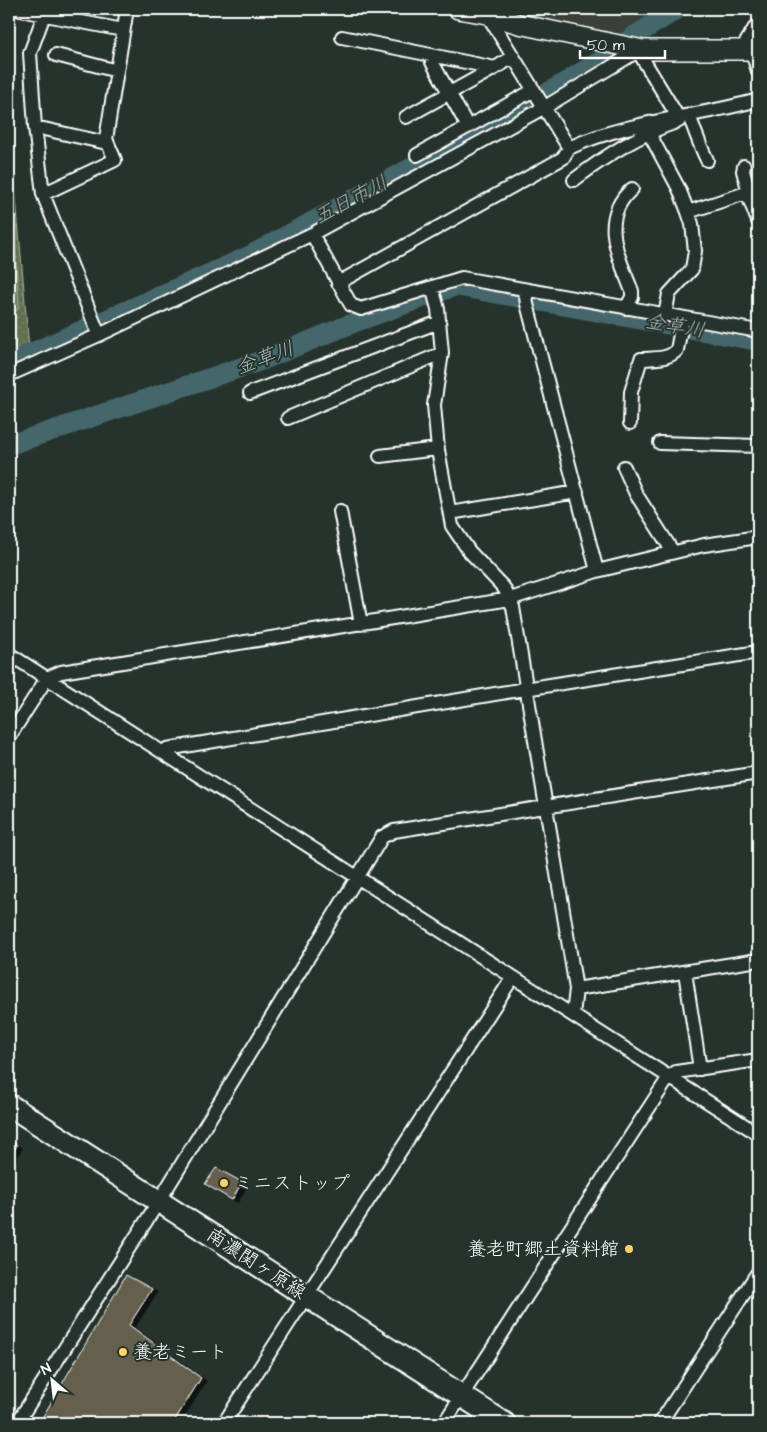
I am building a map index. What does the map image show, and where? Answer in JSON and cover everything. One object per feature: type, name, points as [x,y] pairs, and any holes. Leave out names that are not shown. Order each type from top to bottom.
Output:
[{"type":"main road","points":[[458,9],[485,12],[519,24],[637,49],[750,50]]},
{"type":"main road","name":"南濃関ヶ原線","points":[[9,1105],[504,1423]]},
{"type":"street","points":[[15,9],[123,30]]},
{"type":"street","points":[[43,194],[115,160],[106,141],[127,9]]},
{"type":"street","points":[[485,12],[569,148]]},
{"type":"street","points":[[44,15],[30,53],[35,127],[43,194],[99,335]]},
{"type":"street","points":[[758,26],[754,29],[750,50],[758,71]]},
{"type":"street","points":[[342,38],[495,68]]},
{"type":"street","points":[[9,375],[99,335],[312,234],[545,107],[637,49],[697,134],[697,139],[707,160]]},
{"type":"street","points":[[431,55],[432,62],[468,127]]},
{"type":"street","points":[[56,56],[117,71]]},
{"type":"street","points":[[406,117],[514,57]]},
{"type":"street","points":[[417,155],[534,90]]},
{"type":"street","points":[[338,283],[563,158],[569,148],[584,141],[650,122],[733,107],[758,100]]},
{"type":"street","points":[[574,180],[638,137],[679,121],[684,116]]},
{"type":"street","points":[[35,127],[102,142],[106,141]]},
{"type":"street","points":[[649,133],[679,189],[688,212],[692,224],[695,251],[692,270],[669,294],[665,315]]},
{"type":"street","points":[[744,166],[743,171],[751,191],[758,221]]},
{"type":"street","points":[[626,308],[632,297],[632,292],[616,246],[612,228],[617,209],[632,190]]},
{"type":"street","points":[[688,212],[751,191]]},
{"type":"street","points":[[312,234],[351,305],[361,310],[434,293],[462,278],[665,315],[682,324],[758,331]]},
{"type":"street","points":[[526,290],[597,571]]},
{"type":"street","points":[[434,293],[438,309],[442,353],[434,405],[437,449],[452,526],[469,551],[504,588],[513,607],[525,689],[576,988],[573,1015]]},
{"type":"street","points":[[250,393],[439,322]]},
{"type":"street","points":[[630,423],[630,392],[642,359],[659,358],[673,354],[677,350],[682,324]]},
{"type":"street","points":[[288,418],[442,353]]},
{"type":"street","points":[[660,443],[758,446]]},
{"type":"street","points":[[380,456],[437,449]]},
{"type":"street","points":[[624,467],[636,494],[673,552]]},
{"type":"street","points":[[450,513],[577,492]]},
{"type":"street","points":[[340,511],[361,624]]},
{"type":"street","points":[[9,737],[47,678],[61,672],[510,599],[597,571],[704,545],[758,536]]},
{"type":"street","points":[[163,752],[167,749],[758,652]]},
{"type":"street","points":[[9,654],[758,1134]]},
{"type":"street","points":[[17,1423],[159,1201],[382,837],[394,831],[758,773]]},
{"type":"street","points":[[576,988],[758,960]]},
{"type":"street","points":[[685,972],[700,1069]]},
{"type":"street","points":[[224,1423],[513,978]]},
{"type":"street","points":[[444,1423],[669,1077],[676,1072],[758,1060]]},
{"type":"street","points":[[660,1423],[758,1272]]},
{"type":"shaded area","points":[[512,9],[663,9],[627,35],[521,13]]},
{"type":"green space","points":[[9,116],[29,349],[9,358]]},
{"type":"green space","points":[[9,231],[15,249],[19,306],[9,324]]},
{"type":"building","points":[[9,1140],[17,1145],[9,1159]]},
{"type":"building","name":"ミニストップ","points":[[216,1168],[242,1182],[232,1200],[205,1184]]},
{"type":"building","name":"養老ミート","points":[[126,1275],[152,1289],[129,1325],[201,1378],[173,1423],[39,1423]]},
{"type":"waterway","name":"五日市川","points":[[9,363],[249,256],[534,101],[613,53],[634,36],[678,9]]},
{"type":"waterway","name":"金草川","points":[[9,445],[263,360],[358,321],[455,286],[521,298]]},
{"type":"waterway","name":"金草川","points":[[533,300],[758,341]]},
{"type":"place","name":"ミニストップ","points":[[224,1183]]},
{"type":"place","name":"養老町郷土資料館","points":[[629,1249]]},
{"type":"place","name":"養老ミート","points":[[123,1352]]}]
